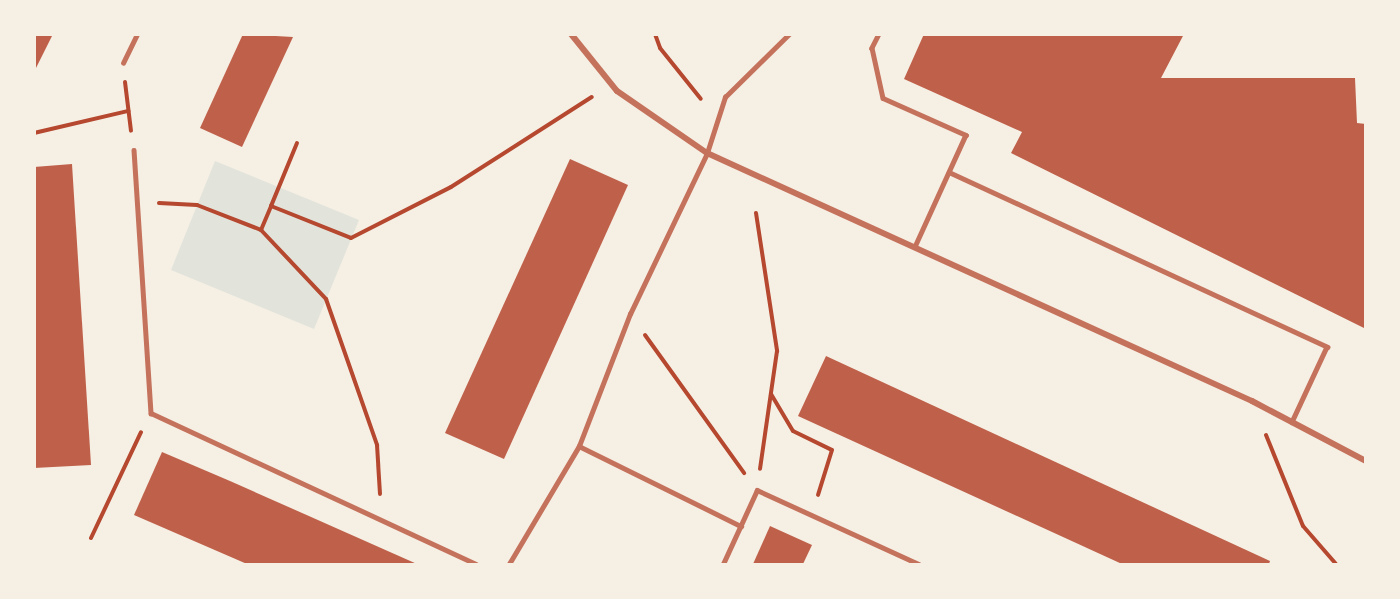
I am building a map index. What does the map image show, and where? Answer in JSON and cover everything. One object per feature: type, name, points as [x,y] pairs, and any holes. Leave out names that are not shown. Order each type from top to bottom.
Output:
[{"type":"street","points":[[571,34],[617,91],[707,153],[1252,401],[1365,461]]},
{"type":"lane","points":[[123,63],[137,34]]},
{"type":"lane","points":[[509,564],[579,446],[630,314],[707,153],[725,97],[789,34]]},
{"type":"lane","points":[[879,34],[873,48],[883,98],[966,135],[915,247]]},
{"type":"lane","points":[[134,150],[151,413],[476,564]]},
{"type":"lane","points":[[949,172],[1327,347],[1292,422]]},
{"type":"lane","points":[[579,446],[741,526]]},
{"type":"lane","points":[[723,564],[757,490],[919,564]]},
{"type":"path","points":[[656,34],[660,48],[718,120]]},
{"type":"path","points":[[123,63],[134,150]]},
{"type":"path","points":[[271,206],[351,238],[450,187],[592,97]]},
{"type":"path","points":[[34,133],[128,111]]},
{"type":"path","points":[[261,230],[297,143]]},
{"type":"path","points":[[137,203],[197,205],[261,230],[326,299],[377,445],[381,519]]},
{"type":"path","points":[[756,213],[777,351],[757,490]]},
{"type":"path","points":[[630,314],[757,490]]},
{"type":"path","points":[[771,393],[794,431],[832,450],[811,515]]},
{"type":"path","points":[[1252,401],[1303,526],[1336,564]]},
{"type":"path","points":[[91,538],[151,413]]},
{"type":"shaded area","points":[[215,161],[359,220],[314,329],[171,270]]},
{"type":"building","points":[[34,34],[53,34],[34,72]]},
{"type":"building","points":[[243,34],[293,37],[242,147],[200,128]]},
{"type":"building","points":[[924,34],[1184,34],[1161,78],[1355,78],[1357,123],[1366,124],[1366,329],[1011,153],[1022,132],[904,79]]},
{"type":"building","points":[[570,159],[628,185],[504,459],[445,433]]},
{"type":"building","points":[[72,164],[91,465],[34,468],[34,167]]},
{"type":"building","points":[[826,356],[1270,561],[1269,564],[1122,564],[798,416]]},
{"type":"building","points":[[162,452],[417,564],[247,564],[134,515]]},
{"type":"building","points":[[770,526],[812,545],[803,564],[753,564]]}]
